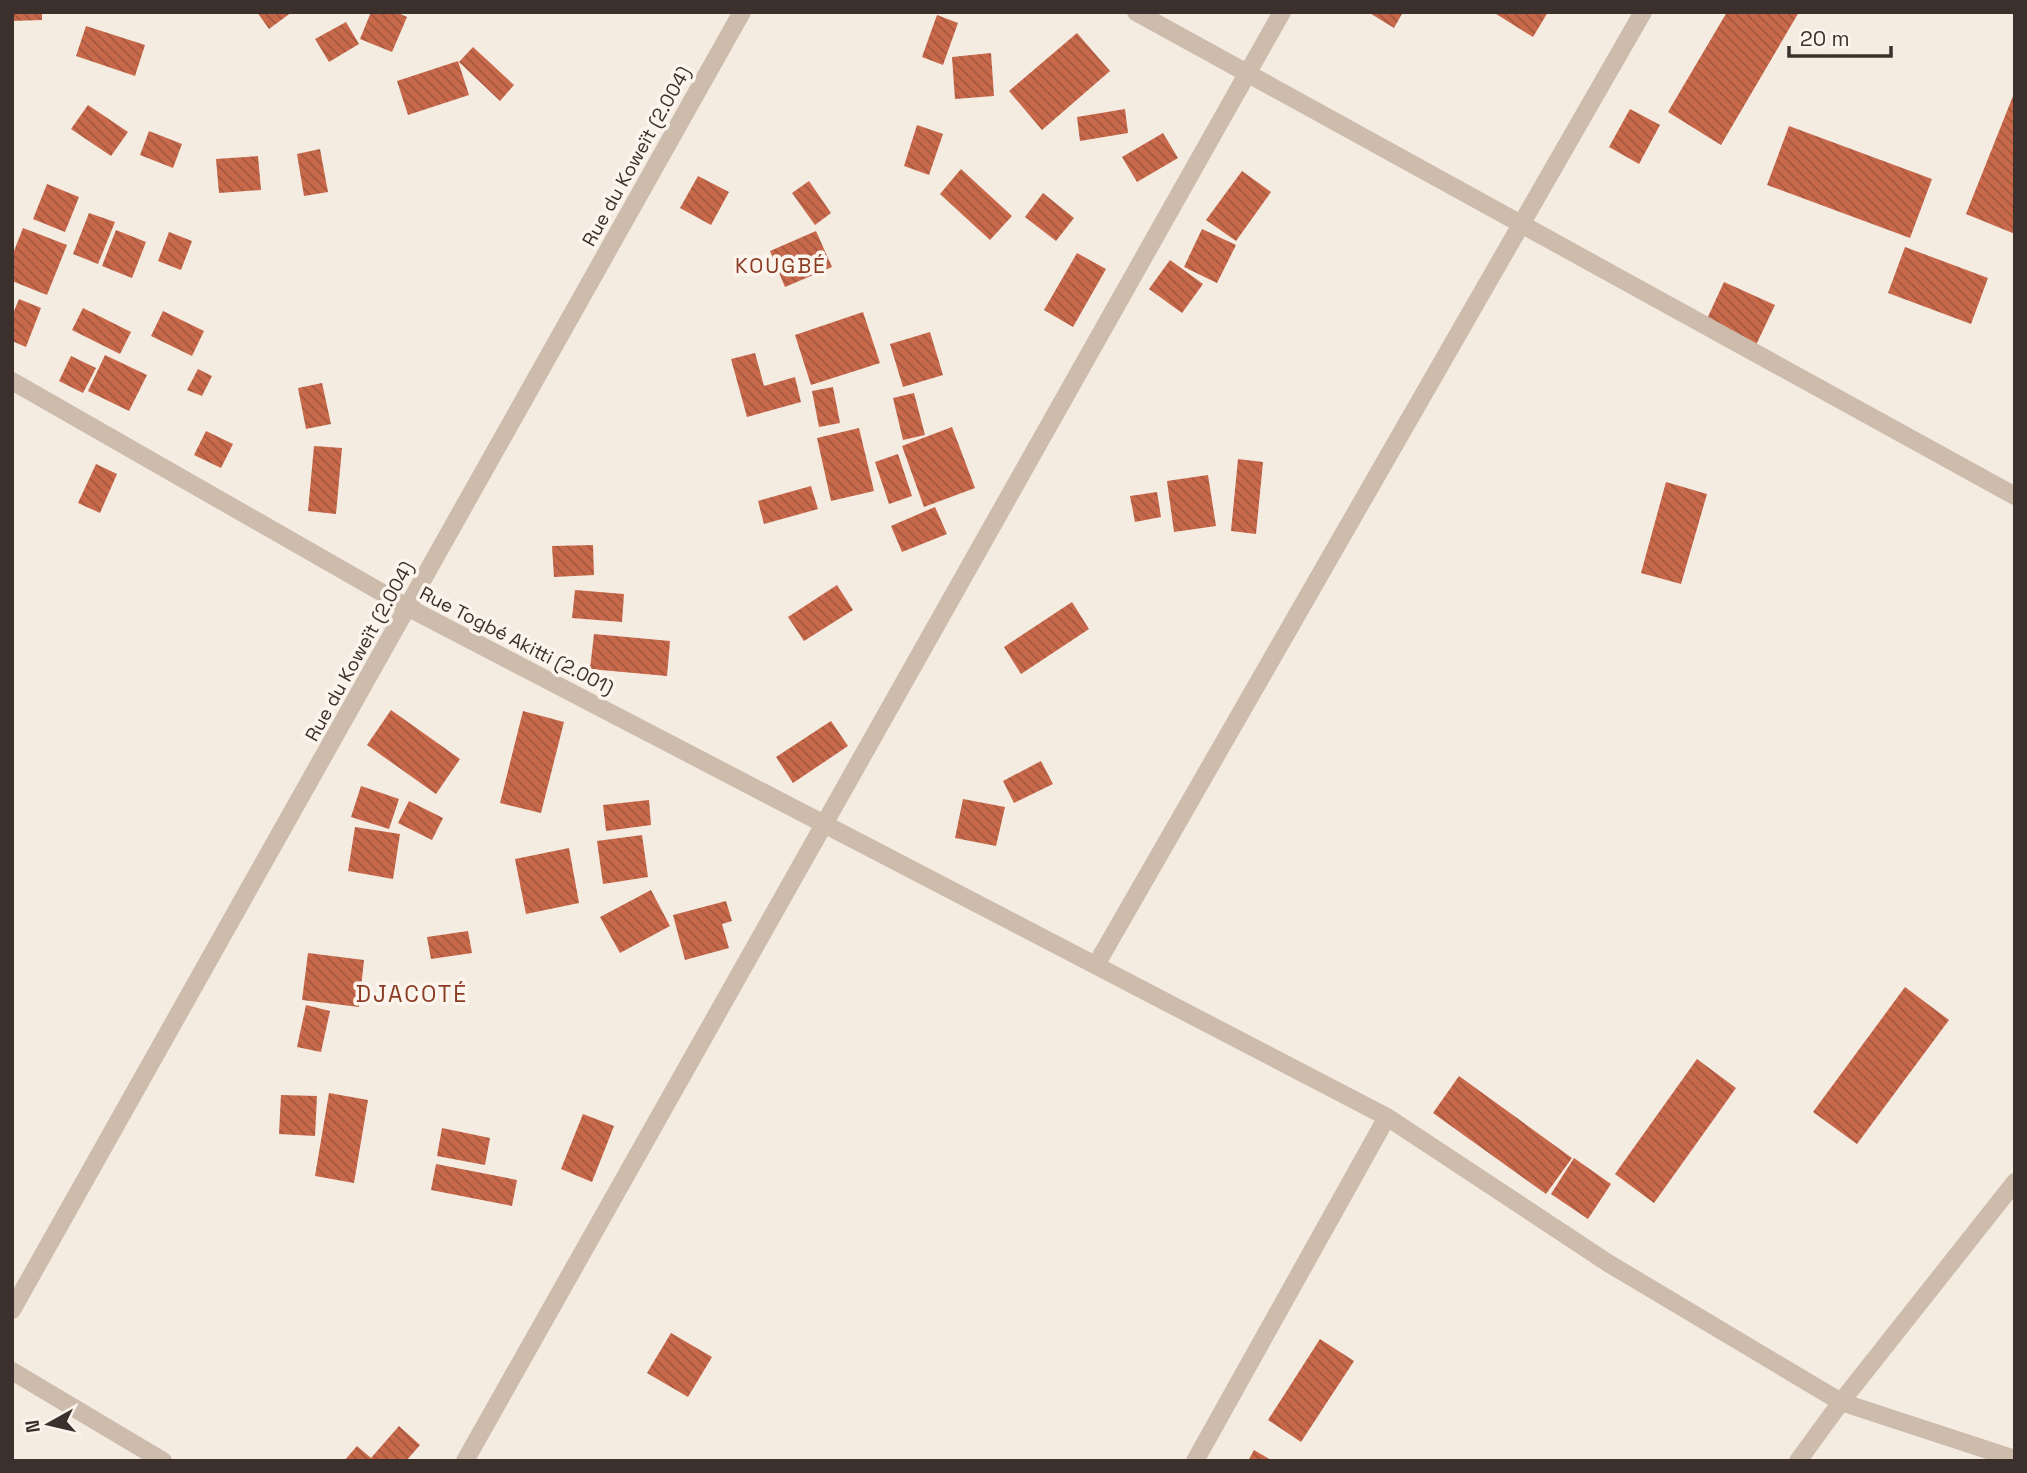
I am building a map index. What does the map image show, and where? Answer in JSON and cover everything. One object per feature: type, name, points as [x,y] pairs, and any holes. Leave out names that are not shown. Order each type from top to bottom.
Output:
[{"type":"street","name":"Rue du Koweït (2.004)","points":[[12,1310],[742,12]]},
{"type":"street","points":[[1136,12],[2015,496]]},
{"type":"street","points":[[465,1461],[1282,12]]},
{"type":"street","points":[[1096,965],[1643,12]]},
{"type":"street","name":"Rue Togbé Akitti (2.001)","points":[[12,381],[407,607],[1387,1117],[1608,1263],[1841,1402],[2015,1459]]},
{"type":"street","points":[[1195,1461],[1387,1117]]},
{"type":"street","points":[[1798,1461],[1841,1402],[2015,1182]]},
{"type":"street","points":[[12,1371],[163,1461]]},
{"type":"building","points":[[12,12],[42,12],[42,20],[12,21]]},
{"type":"building","points":[[257,12],[292,12],[269,29]]},
{"type":"building","points":[[371,12],[396,12],[407,17],[392,52],[360,39]]},
{"type":"building","points":[[1368,12],[1403,12],[1394,28]]},
{"type":"building","points":[[1493,12],[1548,12],[1533,37]]},
{"type":"building","points":[[1727,12],[1799,12],[1721,145],[1668,112]]},
{"type":"building","points":[[937,15],[958,23],[943,65],[922,57]]},
{"type":"building","points":[[346,22],[359,44],[329,62],[315,39]]},
{"type":"building","points":[[86,26],[145,45],[135,76],[76,56]]},
{"type":"building","points":[[1077,33],[1110,71],[1042,130],[1009,91]]},
{"type":"building","points":[[473,47],[514,85],[500,101],[459,62]]},
{"type":"building","points":[[991,53],[994,96],[955,99],[952,57]]},
{"type":"building","points":[[458,61],[469,95],[408,115],[397,81]]},
{"type":"building","points":[[2015,91],[2015,234],[1966,214]]},
{"type":"building","points":[[88,105],[128,132],[111,156],[71,129]]},
{"type":"building","points":[[1125,109],[1128,133],[1080,141],[1077,117]]},
{"type":"building","points":[[1630,109],[1660,125],[1639,164],[1609,147]]},
{"type":"building","points":[[917,125],[943,134],[929,175],[904,166]]},
{"type":"building","points":[[1789,126],[1932,179],[1910,238],[1767,185]]},
{"type":"building","points":[[149,131],[182,144],[173,168],[140,155]]},
{"type":"building","points":[[1163,133],[1178,158],[1137,182],[1122,157]]},
{"type":"building","points":[[320,149],[328,192],[304,196],[297,154]]},
{"type":"building","points":[[258,156],[261,190],[219,193],[216,159]]},
{"type":"building","points":[[961,169],[1012,216],[990,240],[940,194]]},
{"type":"building","points":[[1242,171],[1271,192],[1236,241],[1206,220]]},
{"type":"building","points":[[698,176],[729,192],[711,225],[680,208]]},
{"type":"building","points":[[809,181],[831,213],[815,225],[792,193]]},
{"type":"building","points":[[47,184],[79,197],[65,232],[33,219]]},
{"type":"building","points":[[1043,193],[1074,218],[1056,241],[1025,217]]},
{"type":"building","points":[[89,213],[115,222],[98,264],[73,254]]},
{"type":"building","points":[[23,228],[67,245],[47,295],[12,281],[12,256]]},
{"type":"building","points":[[1202,229],[1236,245],[1217,283],[1184,267]]},
{"type":"building","points":[[116,230],[146,242],[132,278],[102,266]]},
{"type":"building","points":[[816,231],[832,267],[785,287],[770,251]]},
{"type":"building","points":[[169,232],[192,241],[181,270],[158,261]]},
{"type":"building","points":[[1905,247],[1988,278],[1971,324],[1888,293]]},
{"type":"building","points":[[1077,253],[1106,269],[1073,327],[1044,310]]},
{"type":"building","points":[[1170,260],[1203,284],[1182,313],[1149,289]]},
{"type":"building","points":[[1724,282],[1775,305],[1756,345],[1706,321]]},
{"type":"building","points":[[19,299],[41,308],[26,347],[12,341],[12,316]]},
{"type":"building","points":[[83,308],[131,332],[120,354],[72,330]]},
{"type":"building","points":[[163,311],[204,331],[192,356],[151,336]]},
{"type":"building","points":[[863,312],[880,363],[811,385],[795,335]]},
{"type":"building","points":[[930,332],[943,375],[903,387],[890,344]]},
{"type":"building","points":[[755,353],[764,386],[795,377],[801,402],[747,417],[731,359]]},
{"type":"building","points":[[105,355],[147,375],[129,411],[88,391]]},
{"type":"building","points":[[71,356],[96,368],[83,393],[59,381]]},
{"type":"building","points":[[198,369],[212,376],[202,396],[187,390]]},
{"type":"building","points":[[322,383],[331,424],[306,429],[298,388]]},
{"type":"building","points":[[833,387],[840,423],[819,427],[812,391]]},
{"type":"building","points":[[914,393],[925,435],[903,440],[893,398]]},
{"type":"building","points":[[952,427],[975,488],[924,507],[902,446]]},
{"type":"building","points":[[859,428],[874,491],[831,501],[817,438]]},
{"type":"building","points":[[206,431],[233,444],[221,468],[194,455]]},
{"type":"building","points":[[314,446],[342,448],[336,514],[308,511]]},
{"type":"building","points":[[898,454],[912,496],[889,504],[875,462]]},
{"type":"building","points":[[1238,459],[1263,462],[1256,534],[1231,531]]},
{"type":"building","points":[[96,464],[117,474],[100,513],[78,503]]},
{"type":"building","points":[[1208,475],[1216,526],[1174,532],[1167,481]]},
{"type":"building","points":[[1666,482],[1707,494],[1681,584],[1641,573]]},
{"type":"building","points":[[811,486],[818,509],[764,524],[758,501]]},
{"type":"building","points":[[1157,492],[1161,517],[1135,522],[1130,496]]},
{"type":"building","points":[[935,507],[947,534],[902,552],[891,526]]},
{"type":"building","points":[[593,545],[594,575],[554,577],[552,546]]},
{"type":"building","points":[[837,585],[853,610],[804,641],[788,617]]},
{"type":"building","points":[[575,590],[624,594],[622,622],[572,618]]},
{"type":"building","points":[[1072,602],[1089,629],[1021,674],[1004,647]]},
{"type":"building","points":[[594,634],[670,641],[667,676],[590,669]]},
{"type":"building","points":[[391,710],[460,759],[436,794],[367,745]]},
{"type":"building","points":[[523,711],[564,722],[541,813],[500,803]]},
{"type":"building","points":[[831,721],[848,746],[793,783],[776,757]]},
{"type":"building","points":[[1041,761],[1053,784],[1014,803],[1003,781]]},
{"type":"building","points":[[361,786],[399,799],[389,829],[351,817]]},
{"type":"building","points":[[963,799],[1005,807],[996,846],[955,838]]},
{"type":"building","points":[[649,800],[651,825],[606,831],[603,805]]},
{"type":"building","points":[[409,801],[443,818],[432,840],[398,823]]},
{"type":"building","points":[[355,827],[400,834],[393,879],[348,871]]},
{"type":"building","points":[[642,835],[648,877],[603,884],[597,841]]},
{"type":"building","points":[[569,848],[579,903],[526,914],[515,859]]},
{"type":"building","points":[[651,890],[670,926],[620,953],[600,917]]},
{"type":"building","points":[[726,901],[732,921],[722,924],[729,948],[685,960],[673,915]]},
{"type":"building","points":[[468,931],[472,953],[431,959],[427,937]]},
{"type":"building","points":[[308,953],[364,960],[359,1007],[302,1000]]},
{"type":"building","points":[[1905,987],[1949,1020],[1857,1144],[1813,1112]]},
{"type":"building","points":[[306,1005],[330,1011],[321,1052],[297,1047]]},
{"type":"building","points":[[1697,1059],[1736,1088],[1654,1203],[1615,1174]]},
{"type":"building","points":[[1459,1076],[1572,1158],[1546,1194],[1433,1113]]},
{"type":"building","points":[[329,1093],[368,1100],[354,1183],[315,1176]]},
{"type":"building","points":[[281,1095],[317,1096],[315,1136],[279,1134]]},
{"type":"building","points":[[583,1114],[614,1126],[592,1182],[561,1169]]},
{"type":"building","points":[[442,1128],[490,1138],[485,1165],[437,1156]]},
{"type":"building","points":[[1574,1158],[1611,1184],[1588,1219],[1551,1194]]},
{"type":"building","points":[[436,1164],[517,1180],[512,1206],[431,1190]]},
{"type":"building","points":[[671,1333],[712,1357],[688,1397],[647,1373]]},
{"type":"building","points":[[1320,1339],[1354,1361],[1301,1442],[1268,1420]]},
{"type":"building","points":[[399,1426],[420,1445],[406,1461],[344,1461],[357,1446],[371,1458]]},
{"type":"building","points":[[1254,1450],[1273,1461],[1248,1461]]},
{"type":"district","name":"KOUGBÉ","points":[[781,266]]},
{"type":"district","name":"DJACOTÉ","points":[[412,994]]}]
